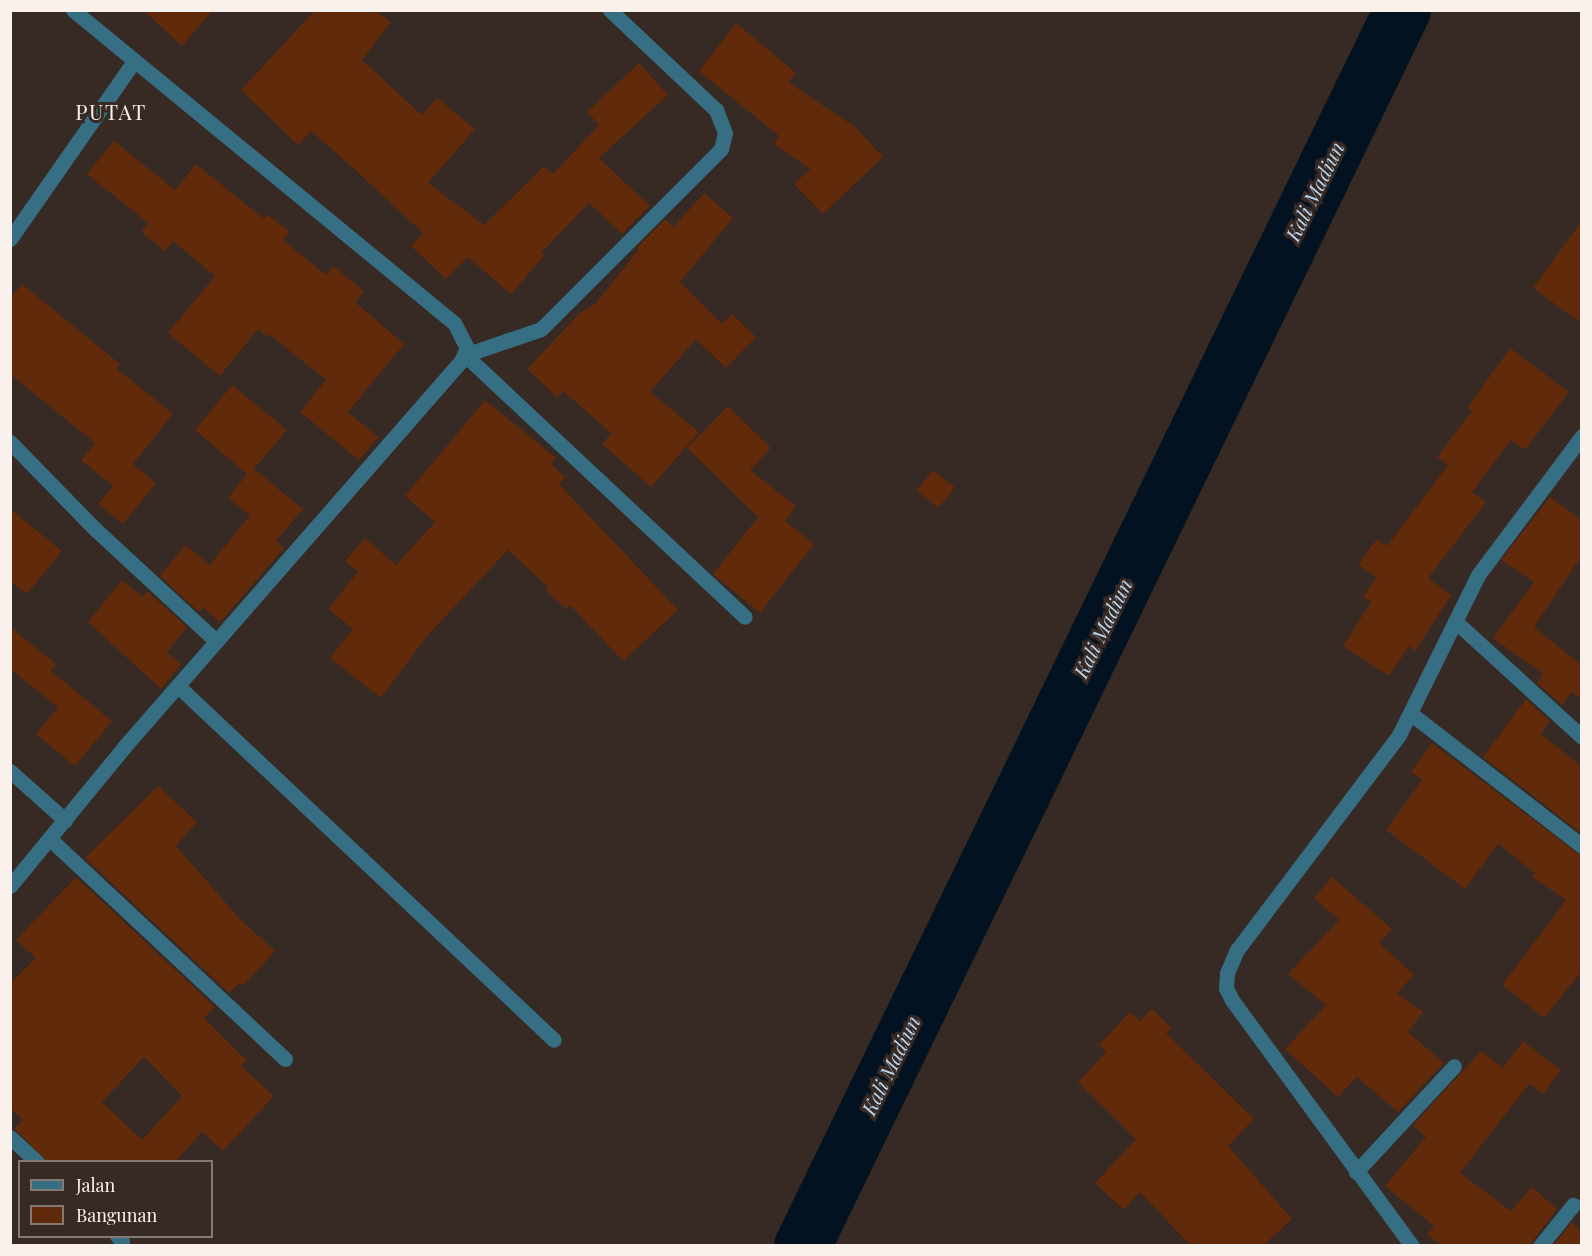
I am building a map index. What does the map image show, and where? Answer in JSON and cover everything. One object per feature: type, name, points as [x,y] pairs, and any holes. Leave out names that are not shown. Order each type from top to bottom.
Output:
[{"type":"street","points":[[73,10],[454,323],[465,344],[465,355],[745,617]]},
{"type":"street","points":[[10,886],[216,641],[465,355],[541,328],[721,149],[725,133],[716,110],[610,10]]},
{"type":"street","points":[[10,239],[134,61]]},
{"type":"street","points":[[1412,1245],[1356,1172],[1232,999],[1226,988],[1227,973],[1237,950],[1399,735],[1478,575],[1581,436]]},
{"type":"street","points":[[10,442],[95,529],[216,641]]},
{"type":"street","points":[[1455,621],[1581,737]]},
{"type":"street","points":[[178,687],[554,1040]]},
{"type":"street","points":[[1410,712],[1581,846]]},
{"type":"street","points":[[10,771],[65,820]]},
{"type":"street","points":[[50,839],[285,1059]]},
{"type":"street","points":[[1356,1172],[1454,1066]]},
{"type":"street","points":[[10,1137],[36,1160]]},
{"type":"street","points":[[1540,1245],[1573,1205]]},
{"type":"building","points":[[143,10],[213,10],[182,46]]},
{"type":"building","points":[[315,10],[375,10],[391,22],[362,60],[422,115],[437,98],[475,129],[428,183],[484,225],[544,166],[553,174],[599,125],[587,112],[639,63],[668,95],[599,158],[650,206],[622,234],[589,203],[541,253],[544,256],[511,294],[468,257],[446,279],[411,246],[423,233],[352,167],[311,131],[298,145],[241,90]]},
{"type":"building","points":[[736,23],[796,73],[788,82],[855,127],[883,157],[823,214],[794,184],[810,169],[774,144],[779,136],[699,71]]},
{"type":"building","points":[[114,141],[175,190],[196,164],[264,219],[268,215],[290,232],[283,240],[326,275],[333,266],[364,291],[355,302],[404,344],[348,412],[378,437],[359,460],[300,412],[326,380],[270,335],[268,337],[258,329],[220,376],[168,333],[215,276],[173,241],[165,251],[141,232],[148,223],[87,174]]},
{"type":"building","points":[[704,193],[733,218],[680,282],[722,324],[732,314],[756,337],[726,368],[696,339],[650,392],[699,432],[651,487],[602,444],[611,433],[563,391],[557,397],[527,369],[580,313],[596,303],[639,249],[637,247],[665,219],[673,227]]},
{"type":"building","points":[[1581,222],[1581,323],[1533,288]]},
{"type":"building","points":[[22,284],[120,364],[117,369],[173,414],[133,464],[156,483],[123,524],[98,504],[113,486],[81,460],[95,443],[10,374],[10,298]]},
{"type":"building","points":[[1510,348],[1569,392],[1525,450],[1511,440],[1472,492],[1486,502],[1428,578],[1451,595],[1415,651],[1409,646],[1389,676],[1343,646],[1371,602],[1363,596],[1377,578],[1358,564],[1377,539],[1387,546],[1448,465],[1437,457],[1472,411],[1468,407]]},
{"type":"building","points":[[232,385],[287,430],[254,469],[303,509],[276,541],[284,548],[220,622],[203,608],[199,612],[160,576],[185,545],[210,565],[250,515],[228,498],[247,474],[195,430]]},
{"type":"building","points":[[485,400],[556,458],[551,464],[565,477],[559,484],[678,610],[623,661],[570,605],[566,609],[546,590],[548,587],[508,550],[427,636],[381,698],[330,658],[353,629],[328,609],[358,572],[345,561],[365,538],[396,565],[435,522],[405,496]]},
{"type":"building","points":[[728,406],[771,448],[750,470],[796,506],[785,521],[814,544],[760,613],[713,574],[758,517],[687,448]]},
{"type":"building","points":[[933,470],[955,488],[938,508],[917,490]]},
{"type":"building","points":[[1550,497],[1581,520],[1581,557],[1534,627],[1581,665],[1581,699],[1572,692],[1562,705],[1537,683],[1543,674],[1493,638],[1534,582],[1501,560]]},
{"type":"building","points":[[10,509],[62,551],[27,594],[10,581]]},
{"type":"building","points":[[122,580],[143,597],[147,591],[187,627],[167,652],[181,664],[161,689],[88,622]]},
{"type":"building","points":[[10,627],[56,664],[51,671],[112,721],[75,766],[36,734],[58,707],[10,669]]},
{"type":"building","points":[[1526,699],[1550,721],[1541,734],[1581,766],[1581,833],[1483,757]]},
{"type":"building","points":[[1432,743],[1581,856],[1581,972],[1544,1018],[1502,985],[1566,900],[1532,877],[1535,873],[1498,844],[1465,889],[1386,830],[1422,780],[1411,772]]},
{"type":"building","points":[[158,786],[197,822],[176,846],[240,919],[275,951],[243,986],[240,983],[229,993],[85,858]]},
{"type":"building","points":[[76,877],[215,1007],[204,1018],[247,1061],[241,1066],[274,1096],[223,1151],[202,1132],[177,1160],[45,1160],[14,1128],[23,1120],[10,1108],[10,983],[36,958],[16,940]],"holes":[[[144,1057],[182,1096],[142,1140],[102,1102]]]},
{"type":"building","points":[[1332,877],[1392,929],[1379,943],[1414,975],[1397,993],[1423,1012],[1408,1032],[1444,1063],[1398,1112],[1357,1077],[1338,1097],[1285,1049],[1326,1005],[1288,974],[1339,920],[1314,898]]},
{"type":"building","points":[[1152,1009],[1171,1028],[1166,1033],[1254,1119],[1228,1146],[1292,1219],[1264,1245],[1190,1245],[1140,1192],[1124,1210],[1095,1183],[1136,1139],[1078,1082],[1106,1052],[1099,1045],[1130,1012],[1140,1021]]},
{"type":"building","points":[[1523,1041],[1561,1070],[1543,1094],[1529,1084],[1460,1173],[1511,1211],[1532,1187],[1557,1209],[1530,1245],[1442,1245],[1427,1235],[1434,1226],[1385,1186],[1426,1137],[1413,1125],[1481,1051],[1503,1068]]},
{"type":"building","points":[[1572,1222],[1581,1231],[1581,1245],[1553,1245]]},
{"type":"waterway","name":"Kali Madiun","points":[[802,1246],[1402,10]]},
{"type":"district","name":"PUTAT","points":[[111,111]]}]
